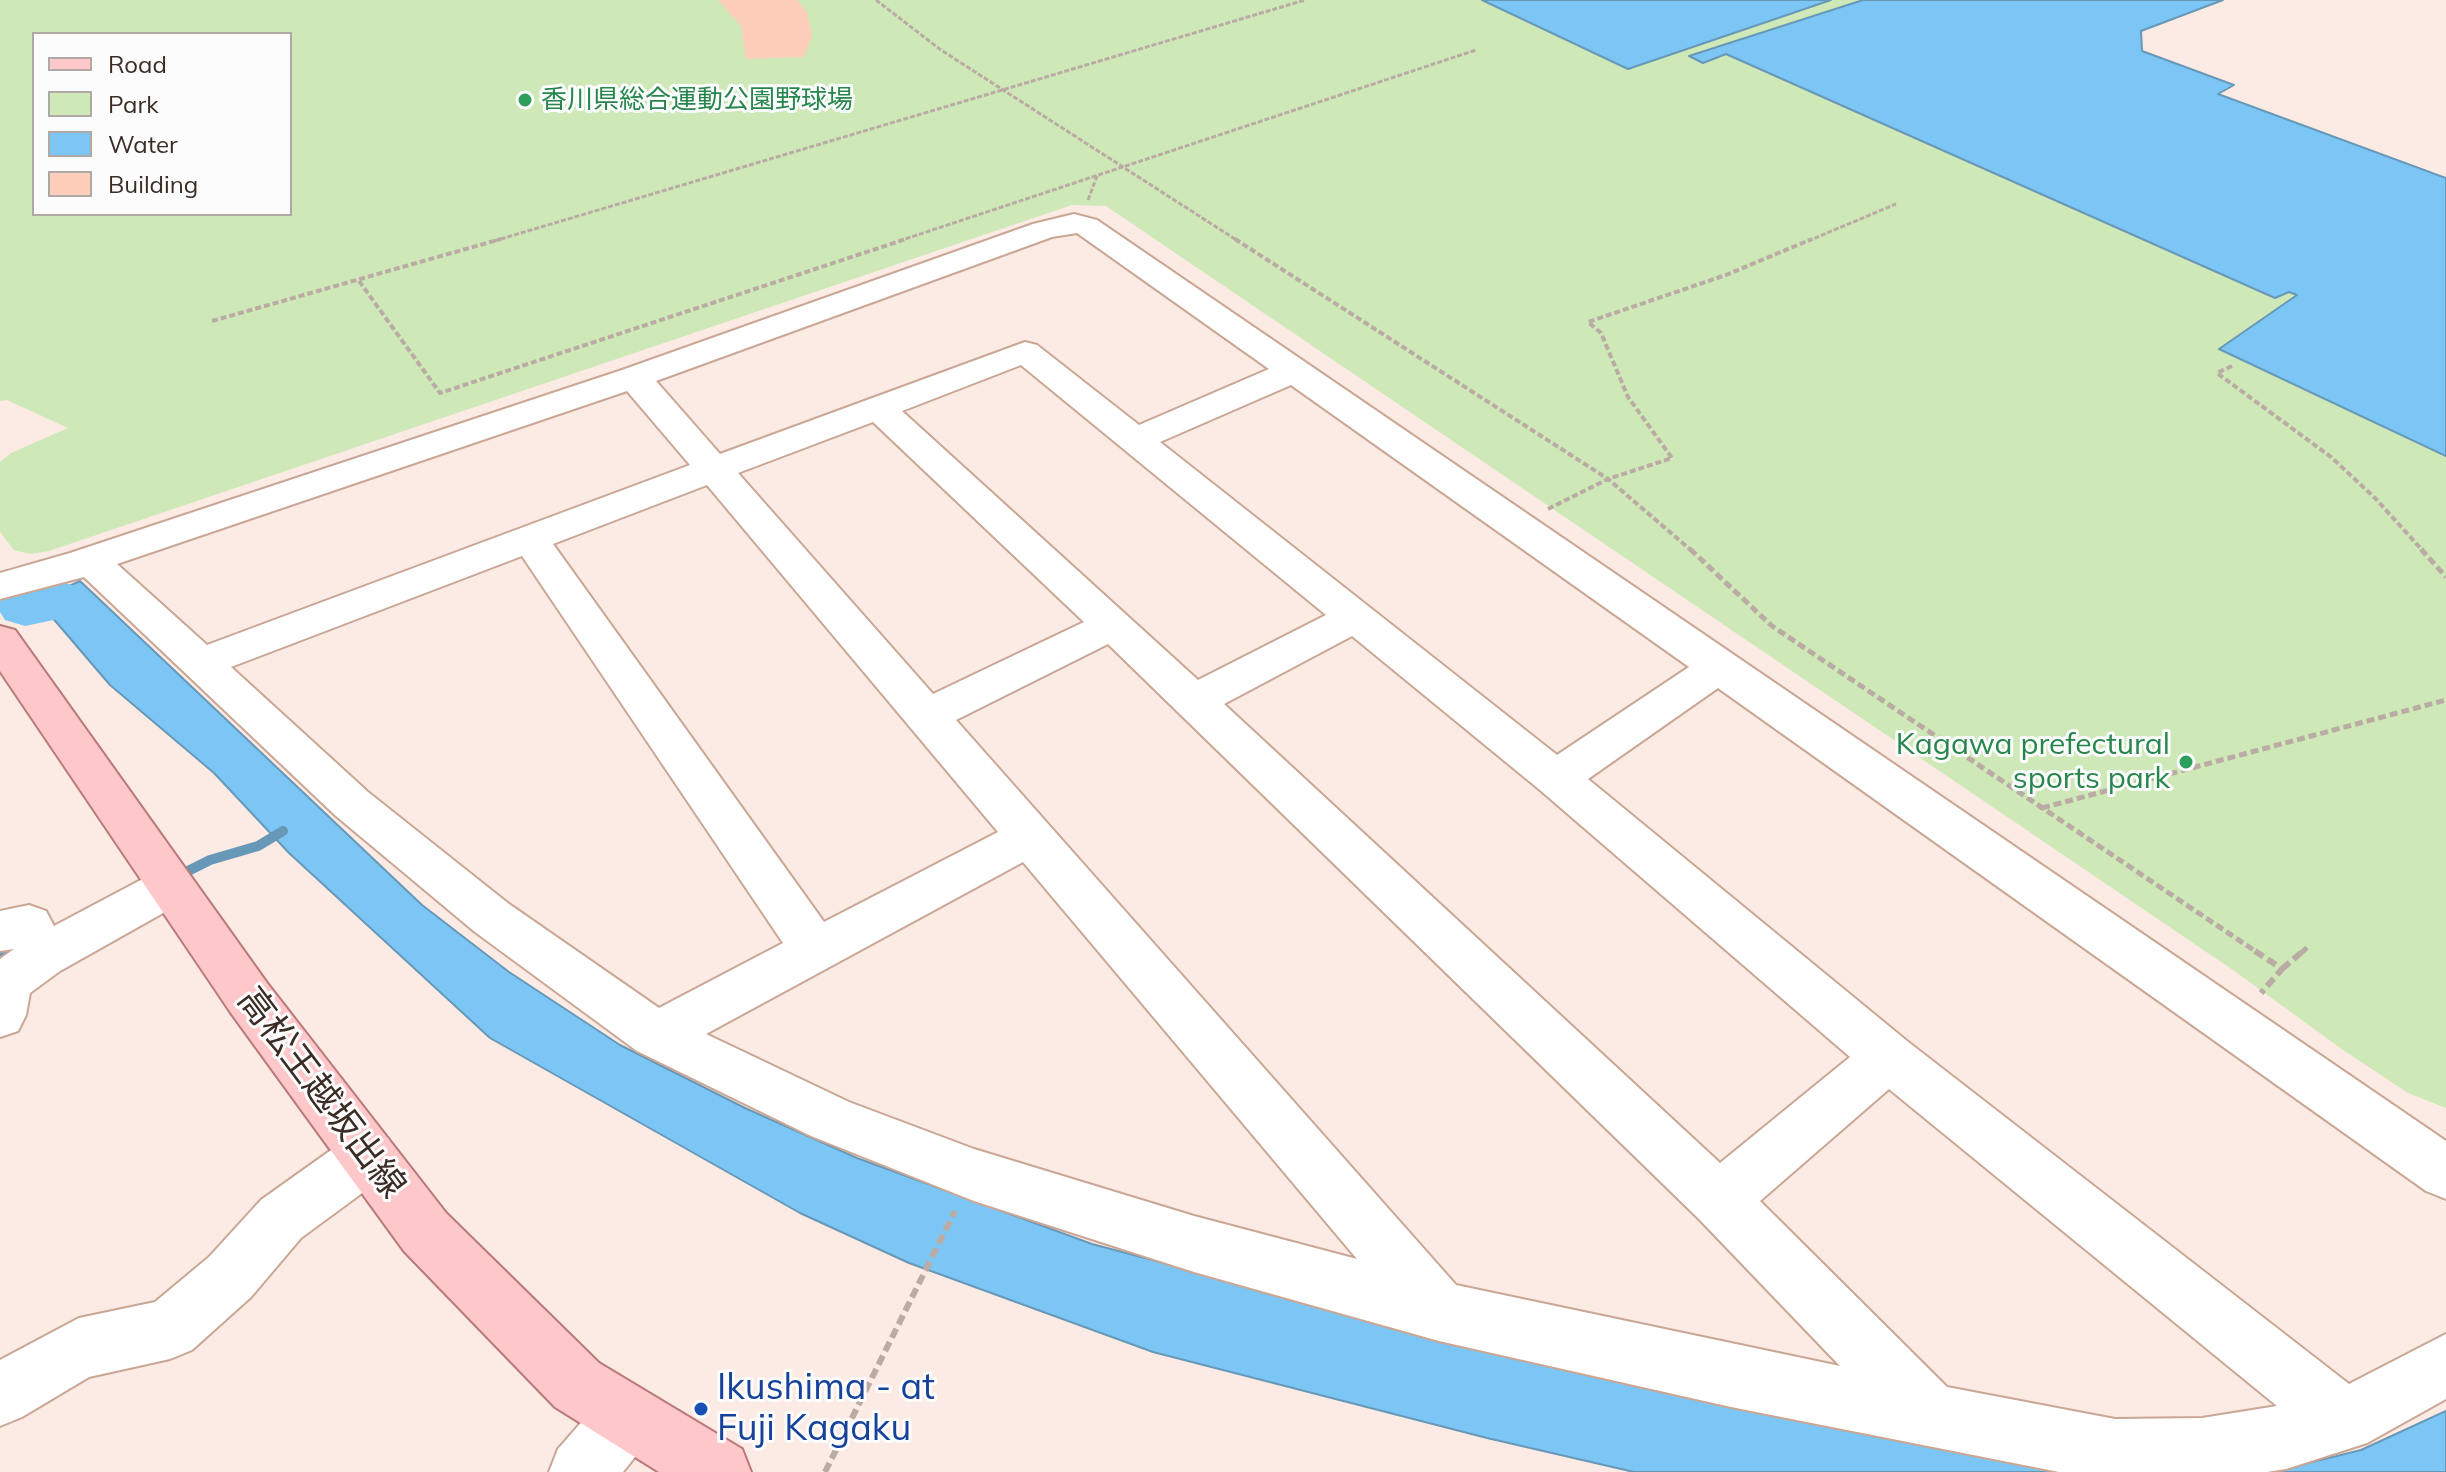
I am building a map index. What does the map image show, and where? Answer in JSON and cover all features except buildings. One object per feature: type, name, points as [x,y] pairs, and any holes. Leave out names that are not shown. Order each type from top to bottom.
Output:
[{"type":"main road","name":"高松王越坂出線","points":[[0,640],[249,998],[425,1232],[577,1385],[719,1472]]},
{"type":"street","points":[[0,586],[84,562],[634,377],[1043,230],[1074,223],[1099,233],[2446,1173]]},
{"type":"street","points":[[201,663],[1025,352],[1556,778],[1888,1057],[2345,1421]]},
{"type":"street","points":[[1137,439],[1285,375],[1298,373]]},
{"type":"street","points":[[634,377],[1439,1311]]},
{"type":"street","points":[[879,408],[1194,701],[1719,1200],[1934,1418]]},
{"type":"street","points":[[530,540],[815,949]]},
{"type":"street","points":[[84,562],[98,568],[363,814],[492,918],[656,1035],[830,1119],[974,1175],[1194,1244],[1439,1311],[1934,1418],[2115,1451],[2202,1450],[2286,1437],[2345,1421],[2446,1365]]},
{"type":"street","points":[[1194,701],[1353,618]]},
{"type":"street","points":[[928,715],[1111,626]]},
{"type":"street","points":[[1556,778],[1719,667]]},
{"type":"street","points":[[656,1035],[1030,836]]},
{"type":"street","points":[[0,1015],[6,982],[24,937],[163,876]]},
{"type":"street","points":[[1719,1200],[1888,1057]]},
{"type":"street","points":[[0,1395],[79,1349],[170,1329],[230,1277],[281,1219],[368,1156]]},
{"type":"street","points":[[581,1472],[628,1416]]},
{"type":"path","points":[[876,0],[941,50],[1608,479],[1706,563],[1772,626],[2282,969]]},
{"type":"path","points":[[212,321],[359,281],[1305,0]]},
{"type":"path","points":[[359,281],[440,393],[1476,50]]},
{"type":"path","points":[[1092,193],[1097,175]]},
{"type":"path","points":[[1551,507],[1608,479],[1672,458],[1628,397],[1601,333],[1588,322],[1726,275],[1896,204]]},
{"type":"path","points":[[734,295],[741,301]]},
{"type":"path","points":[[2232,366],[2217,373],[2331,457],[2375,498],[2446,577]]},
{"type":"path","points":[[2042,808],[2446,700]]},
{"type":"path","points":[[2253,1000],[2310,945]]},
{"type":"path","points":[[825,1472],[957,1207]]},
{"type":"green space","name":"Kagawa prefectural sports park","points":[[0,0],[1482,0],[1628,69],[1830,0],[1863,0],[1690,55],[1703,63],[1726,54],[2274,298],[2289,292],[2297,295],[2220,349],[2446,456],[2446,1108],[2408,1093],[2343,1050],[2233,970],[1106,206],[1072,205],[49,551],[30,554],[14,550],[0,532],[0,462],[11,453],[68,428],[7,400],[0,401]]},
{"type":"water","points":[[1482,0],[1831,0],[1628,69]]},
{"type":"water","points":[[1863,0],[2223,0],[2141,31],[2142,51],[2234,85],[2218,94],[2446,178],[2446,456],[2219,349],[2297,295],[2289,292],[2275,298],[1726,54],[1703,63],[1689,56]]},
{"type":"water","points":[[80,581],[422,905],[509,972],[620,1045],[745,1108],[857,1158],[1092,1244],[1349,1312],[2120,1472],[1634,1472],[1487,1438],[1153,1352],[909,1263],[800,1213],[490,1038],[289,853],[214,773],[110,685],[45,609],[41,599]]},
{"type":"water","points":[[2446,1411],[2446,1472],[2272,1472],[2361,1450]]},
{"type":"waterway","points":[[25,607],[62,601]]},
{"type":"waterway","points":[[178,876],[210,860],[258,846],[283,831]]},
{"type":"waterway","points":[[0,953],[21,946]]},
{"type":"place","name":"香川県総合運動公園野球場","points":[[525,100]]},
{"type":"place","name":"Kagawa prefectural sports park","points":[[2186,762]]},
{"type":"place","name":"Ikushima - at Fuji Kagaku","points":[[701,1409]]}]
